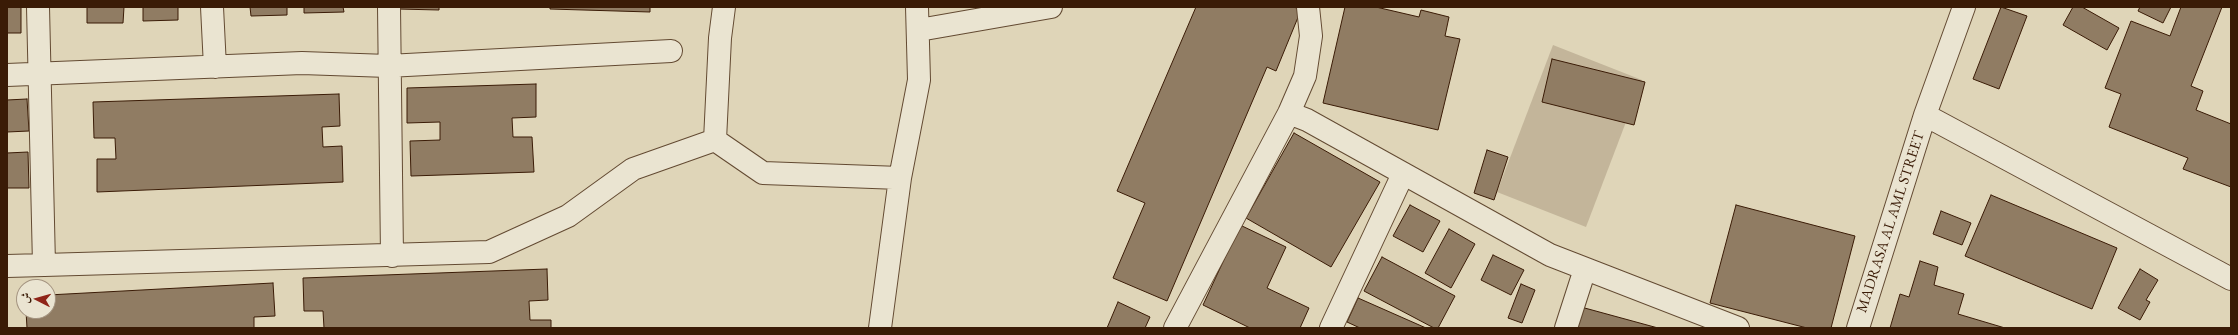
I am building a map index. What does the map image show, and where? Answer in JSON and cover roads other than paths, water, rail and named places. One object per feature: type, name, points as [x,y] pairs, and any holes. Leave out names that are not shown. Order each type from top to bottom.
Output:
[{"type":"street","points":[[38,7],[44,265]]},
{"type":"street","points":[[212,7],[215,67]]},
{"type":"street","points":[[389,7],[388,66],[392,256]]},
{"type":"street","points":[[715,140],[720,38],[724,7]]},
{"type":"street","points":[[880,328],[900,178],[919,80],[919,30],[917,7]]},
{"type":"street","points":[[919,30],[1052,7]]},
{"type":"street","points":[[1175,328],[1289,113],[1305,76],[1311,36],[1308,7]]},
{"type":"street","name":"MADRASA AL AML STREET","points":[[1858,328],[1925,115],[1964,7]]},
{"type":"street","points":[[7,75],[302,63],[388,66],[671,51]]},
{"type":"street","points":[[1289,113],[1307,120],[1550,255],[1711,323],[1738,328]]},
{"type":"street","points":[[1925,115],[2231,280]]},
{"type":"street","points":[[715,140],[763,173],[900,178]]},
{"type":"street","points":[[7,266],[489,252],[568,216],[633,169],[715,140]]},
{"type":"street","points":[[1331,328],[1403,174]]},
{"type":"street","points":[[1566,328],[1585,269]]}]
